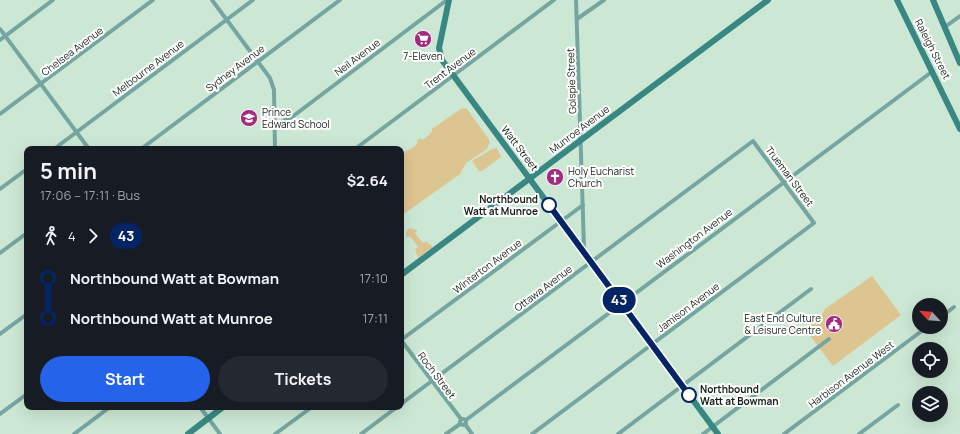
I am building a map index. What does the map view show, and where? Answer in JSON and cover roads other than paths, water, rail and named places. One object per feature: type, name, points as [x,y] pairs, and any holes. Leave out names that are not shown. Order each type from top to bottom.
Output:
[{"type":"street","points":[[0,40],[53,0]]},
{"type":"street","name":"Chelsea Avenue","points":[[0,114],[153,0]]},
{"type":"street","points":[[212,0],[272,82],[275,146]]},
{"type":"street","name":"Melbourne Avenue","points":[[58,146],[253,0]]},
{"type":"street","name":"Sydney Avenue","points":[[144,146],[340,0]]},
{"type":"street","name":"Watt Street","points":[[448,0],[439,48],[442,60],[718,434]]},
{"type":"street","name":"Neil Avenue","points":[[275,125],[292,117],[448,0]]},
{"type":"street","name":"Trent Avenue","points":[[359,146],[554,0]]},
{"type":"street","name":"Golspie Street","points":[[576,0],[584,247],[589,260]]},
{"type":"street","points":[[577,20],[604,0]]},
{"type":"street","name":"Munroe Avenue","points":[[404,273],[768,0]]},
{"type":"street","name":"Raleigh Street","points":[[897,0],[960,129]]},
{"type":"street","points":[[933,0],[960,63]]},
{"type":"street","points":[[945,27],[960,16]]},
{"type":"street","points":[[0,29],[87,146]]},
{"type":"street","name":"Washington Avenue","points":[[446,434],[783,181],[933,71]]},
{"type":"street","name":"Trueman Street","points":[[753,141],[814,221]]},
{"type":"street","name":"Ottawa Avenue","points":[[404,402],[589,260],[753,141]]},
{"type":"street","points":[[0,189],[24,171]]},
{"type":"street","name":"Winterton Avenue","points":[[404,338],[583,205]]},
{"type":"street","name":"Jamison Avenue","points":[[532,434],[814,221]]},
{"type":"street","points":[[0,254],[24,235]]},
{"type":"street","points":[[618,434],[811,289]]},
{"type":"street","points":[[948,312],[954,307]]},
{"type":"street","points":[[0,334],[24,316]]},
{"type":"street","name":"Harbison Avenue West","points":[[784,434],[918,334]]},
{"type":"street","points":[[703,434],[829,339]]},
{"type":"street","name":"Roch Street","points":[[404,344],[472,434]]},
{"type":"street","points":[[0,414],[24,396]]},
{"type":"street","points":[[859,434],[898,405]]},
{"type":"street","points":[[74,434],[106,410]]},
{"type":"street","points":[[202,410],[220,434]]},
{"type":"street","points":[[188,434],[219,410]]},
{"type":"street","points":[[275,434],[308,410]]},
{"type":"street","points":[[362,434],[393,410]]},
{"type":"place","name":"7-Eleven","points":[[423,39]]},
{"type":"place","name":"Prince Edward School","points":[[249,118]]},
{"type":"place","name":"Holy Eucharist Church","points":[[555,177]]},
{"type":"place","name":"Northbound Watt at Munroe","points":[[549,205]]},
{"type":"place","name":"East End Culture & Leisure Centre","points":[[834,324]]},
{"type":"place","name":"Northbound Watt at Bowman","points":[[689,395]]}]
